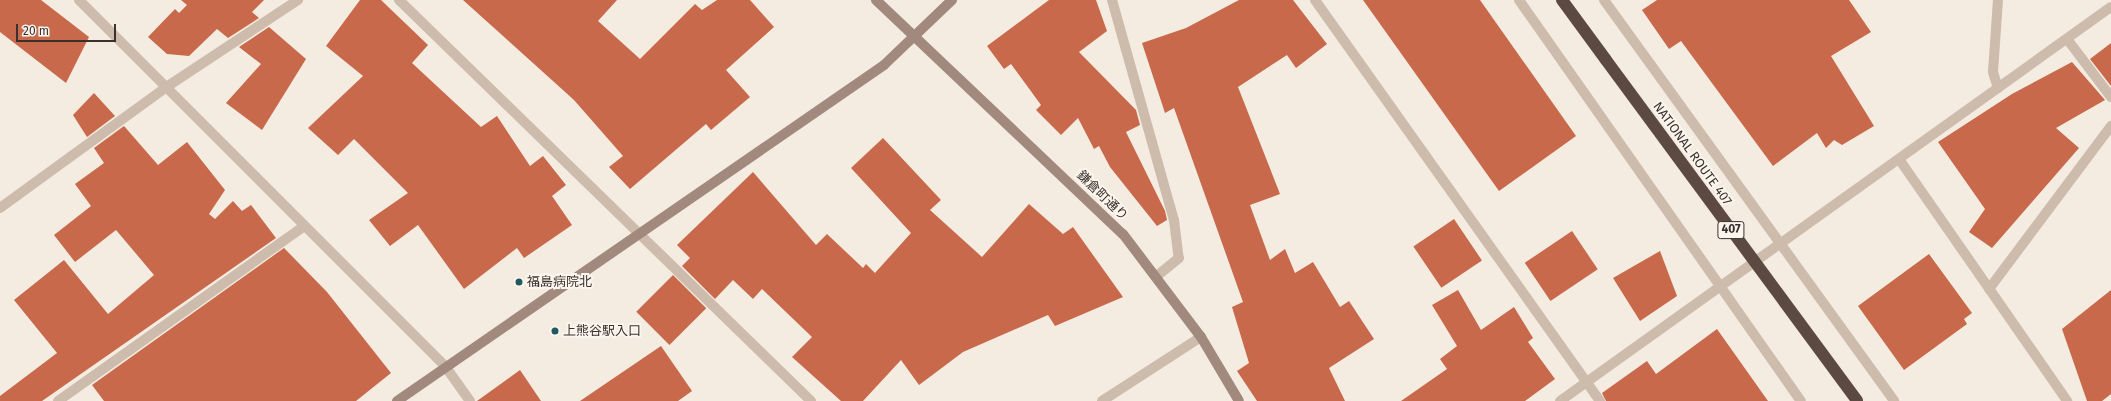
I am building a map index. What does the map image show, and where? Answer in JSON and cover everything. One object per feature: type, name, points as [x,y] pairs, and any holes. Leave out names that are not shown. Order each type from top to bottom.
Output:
[{"type":"highway","name":"NATIONAL ROUTE 407","points":[[1562,0],[1857,401]]},
{"type":"street","points":[[79,0],[168,86],[304,226],[445,366],[470,401]]},
{"type":"street","points":[[0,208],[168,86],[298,0]]},
{"type":"street","points":[[399,0],[610,209],[638,232],[811,401]]},
{"type":"street","name":"鎌倉町通り","points":[[876,0],[916,36],[1123,234],[1158,275],[1201,337],[1239,401]]},
{"type":"street","points":[[397,401],[638,232],[884,65],[952,0]]},
{"type":"street","points":[[1112,0],[1174,220],[1179,258],[1158,275]]},
{"type":"street","points":[[1314,0],[1600,401]]},
{"type":"street","points":[[1519,0],[1801,401]]},
{"type":"street","points":[[1604,0],[1894,401]]},
{"type":"street","points":[[1998,0],[1993,72],[1998,88]]},
{"type":"street","points":[[1560,401],[1782,245],[2111,7]]},
{"type":"street","points":[[2067,39],[2111,96]]},
{"type":"street","points":[[1989,289],[2111,126]]},
{"type":"street","points":[[1899,160],[2067,401]]},
{"type":"street","points":[[58,401],[304,226]]},
{"type":"street","points":[[1102,401],[1201,337]]},
{"type":"building","points":[[0,0],[41,0],[89,37],[66,83],[0,32]]},
{"type":"building","points":[[181,0],[264,0],[252,12],[259,18],[228,38],[217,29],[189,56],[167,54],[148,37],[175,9],[179,13],[187,5]]},
{"type":"building","points":[[360,0],[381,0],[428,45],[412,63],[481,127],[497,116],[530,166],[543,156],[566,185],[552,196],[572,225],[524,258],[517,248],[464,289],[418,225],[390,246],[369,220],[408,193],[354,139],[338,155],[308,128],[363,76],[326,46]]},
{"type":"building","points":[[463,0],[617,0],[598,21],[640,59],[695,4],[702,10],[717,0],[750,0],[774,27],[726,70],[750,97],[711,130],[706,124],[630,189],[609,167],[623,156],[574,100]]},
{"type":"building","points":[[1049,0],[1096,0],[1107,31],[1079,52],[1136,110],[1140,125],[1126,132],[1165,211],[1167,220],[1157,226],[1110,167],[1099,146],[1094,149],[1078,118],[1061,135],[1036,110],[1041,105],[1011,64],[1004,69],[987,46]]},
{"type":"building","points":[[1239,0],[1293,0],[1327,44],[1296,68],[1287,55],[1238,87],[1280,194],[1250,205],[1270,260],[1285,249],[1295,273],[1313,262],[1340,307],[1349,301],[1374,339],[1329,368],[1345,401],[1257,401],[1237,371],[1249,363],[1232,307],[1243,302],[1174,108],[1165,113],[1142,43],[1186,28]]},
{"type":"building","points":[[1363,0],[1480,0],[1576,136],[1499,191]]},
{"type":"building","points":[[1657,0],[1849,0],[1871,32],[1831,56],[1874,126],[1842,145],[1834,140],[1826,148],[1817,133],[1773,166],[1681,41],[1669,49],[1642,10]]},
{"type":"building","points":[[269,27],[306,59],[262,130],[226,103],[261,64],[239,47]]},
{"type":"building","points":[[2111,43],[2111,86],[2090,59]]},
{"type":"building","points":[[2072,62],[2105,100],[2056,128],[2079,148],[1992,248],[1969,232],[1985,209],[1938,142],[2012,94]]},
{"type":"building","points":[[94,93],[115,116],[87,137],[73,115]]},
{"type":"building","points":[[124,126],[158,165],[187,142],[225,190],[209,214],[215,219],[233,201],[242,211],[251,205],[276,238],[42,401],[0,401],[0,396],[57,353],[14,300],[64,260],[108,314],[154,275],[116,230],[75,262],[54,235],[91,206],[75,184],[104,163],[94,148]]},
{"type":"building","points":[[883,138],[941,200],[930,210],[982,257],[1029,204],[1063,234],[1073,227],[1123,297],[1055,326],[1048,315],[963,352],[919,385],[901,360],[863,401],[841,401],[792,357],[812,337],[762,289],[753,299],[733,280],[715,299],[682,266],[690,258],[677,245],[753,172],[816,245],[827,234],[863,268],[866,264],[875,273],[911,233],[851,168]]},
{"type":"building","points":[[1454,219],[1482,260],[1441,288],[1413,246]]},
{"type":"building","points":[[1572,231],[1598,269],[1550,301],[1525,263]]},
{"type":"building","points":[[284,248],[327,292],[391,373],[356,401],[104,401],[92,385]]},
{"type":"building","points":[[1660,251],[1677,296],[1640,321],[1613,278]]},
{"type":"building","points":[[1929,254],[1972,313],[1964,319],[1967,324],[1904,370],[1858,306]]},
{"type":"building","points":[[673,275],[706,308],[669,345],[636,312]]},
{"type":"building","points":[[1458,290],[1481,330],[1514,307],[1533,338],[1528,342],[1555,379],[1525,401],[1401,401],[1447,369],[1440,359],[1457,346],[1432,305]]},
{"type":"building","points":[[2111,290],[2111,394],[2102,401],[2087,401],[2062,329]]},
{"type":"building","points":[[1717,329],[1768,401],[1606,401],[1602,393],[1647,361],[1656,374]]},
{"type":"building","points":[[661,346],[692,391],[678,401],[580,401]]},
{"type":"building","points":[[520,370],[541,401],[477,401]]},
{"type":"place","name":"福島病院北","points":[[519,282]]},
{"type":"place","name":"上熊谷駅入口","points":[[555,331]]}]
